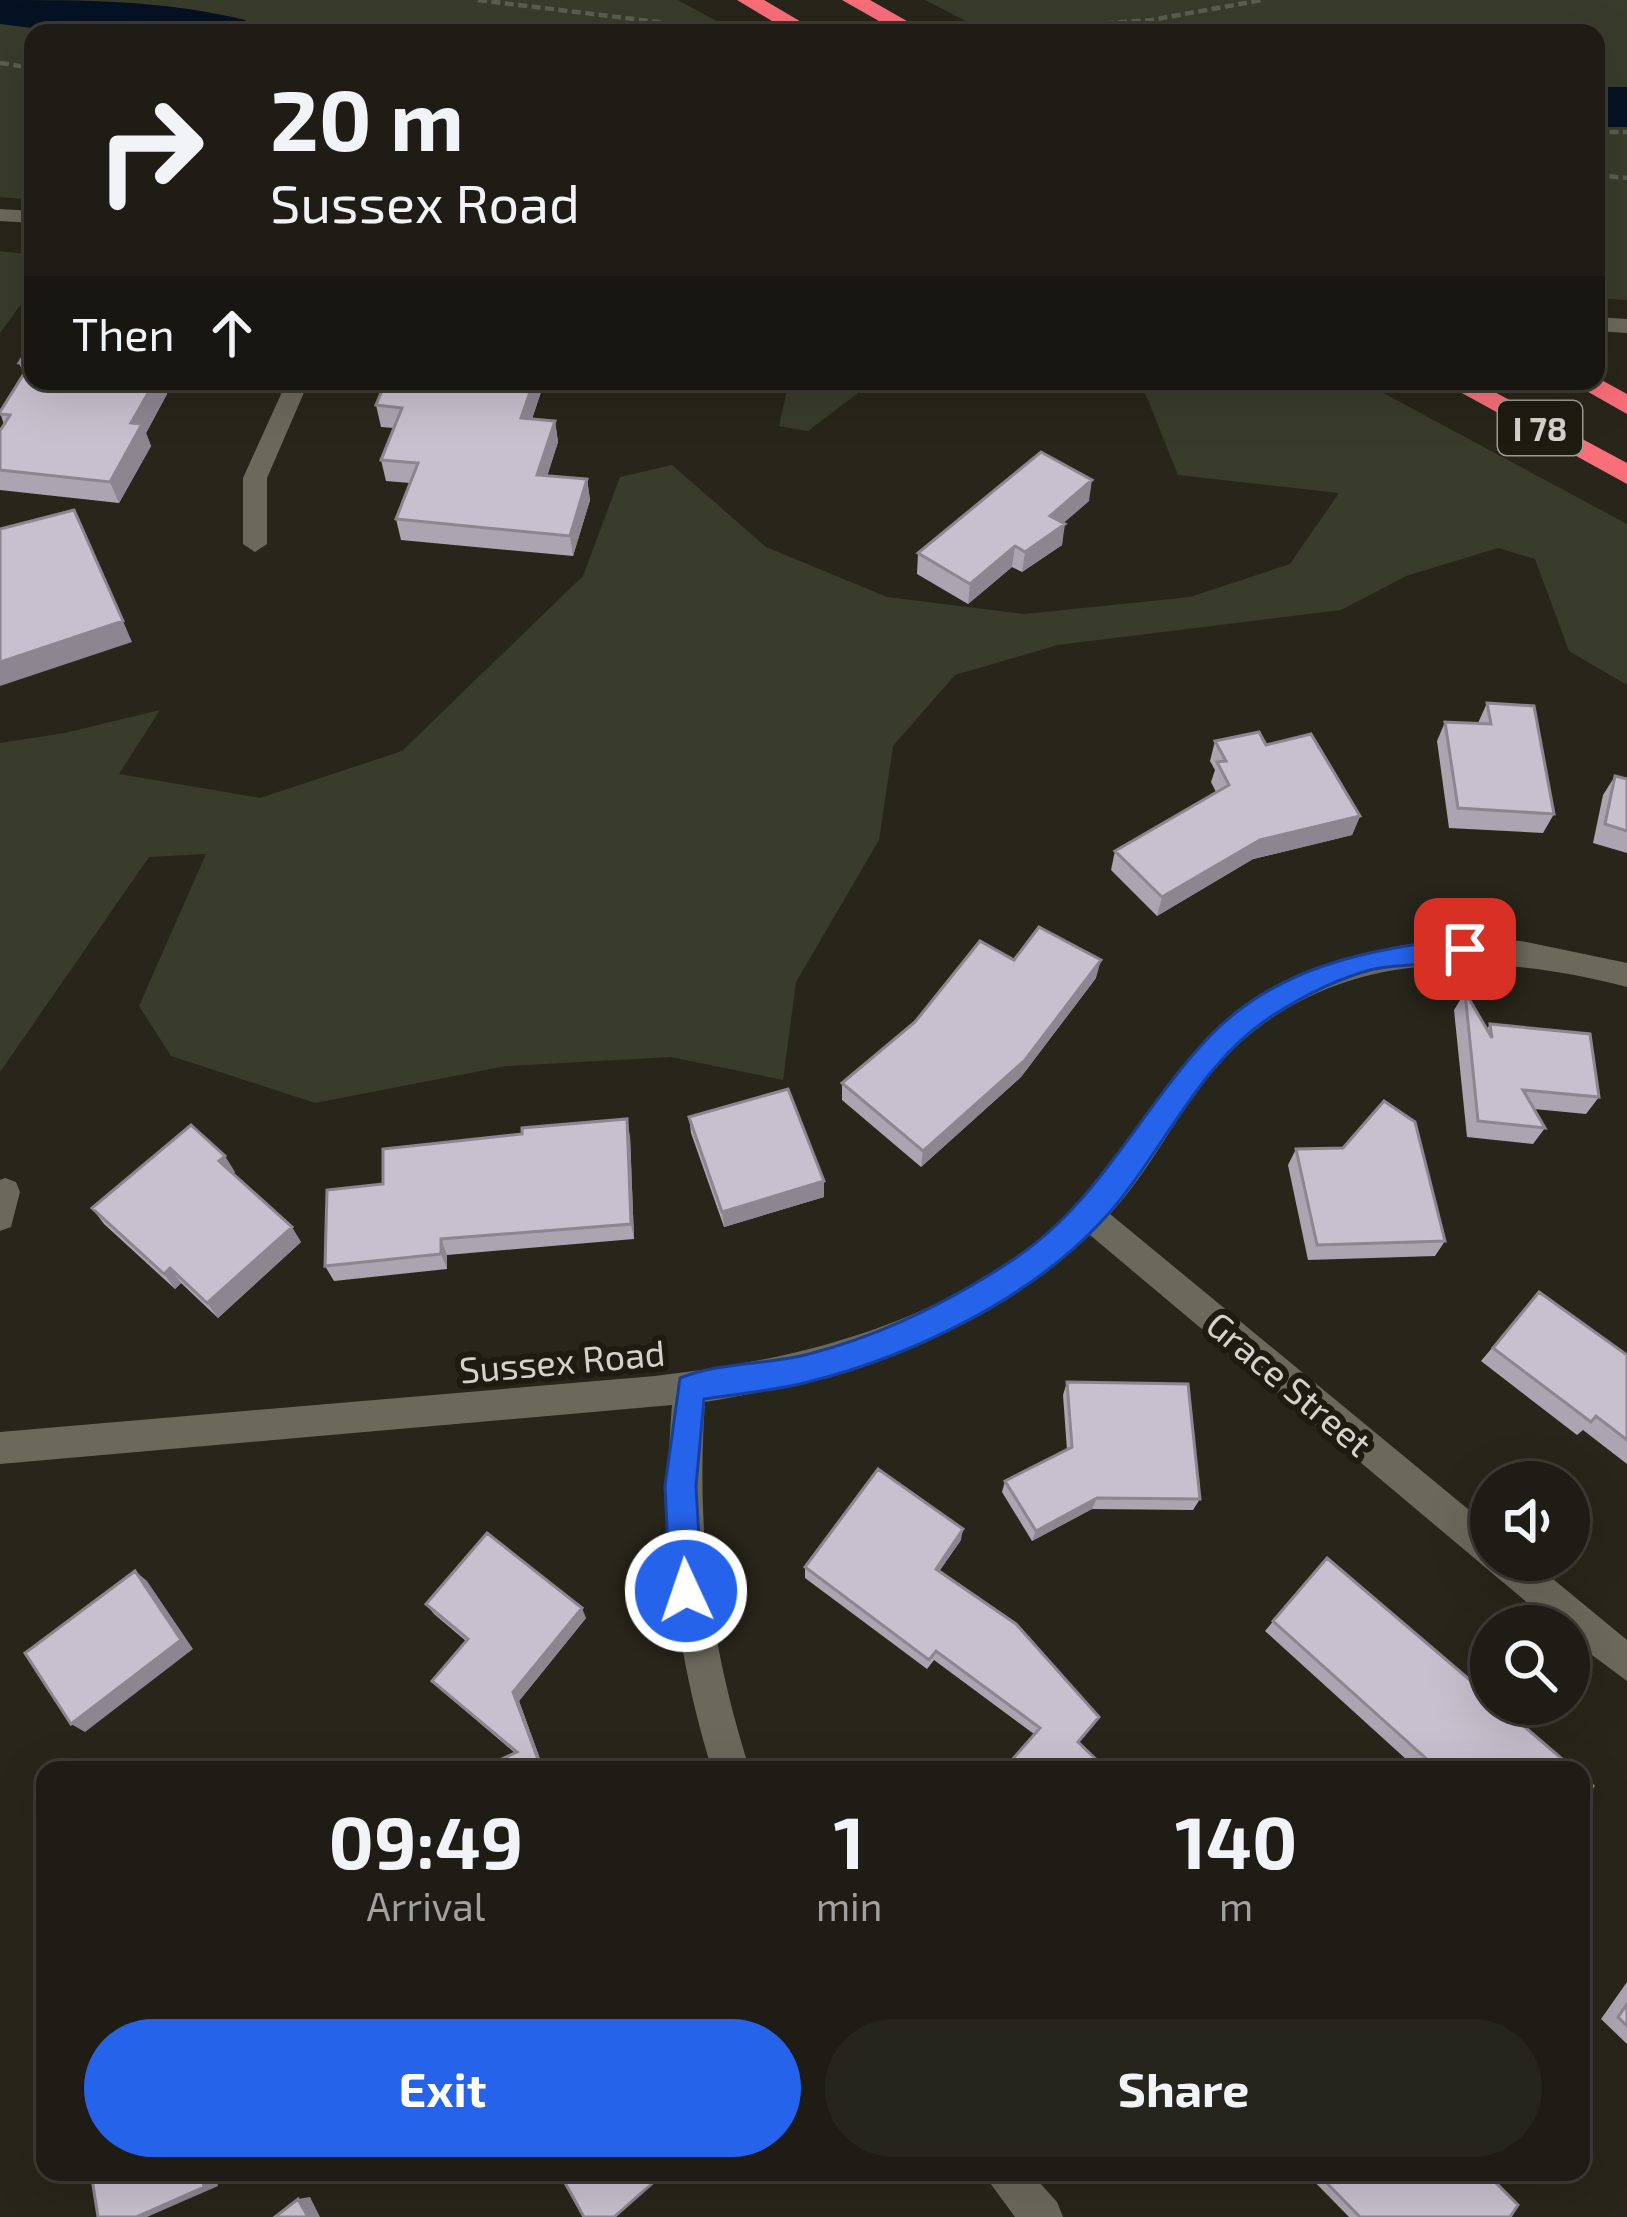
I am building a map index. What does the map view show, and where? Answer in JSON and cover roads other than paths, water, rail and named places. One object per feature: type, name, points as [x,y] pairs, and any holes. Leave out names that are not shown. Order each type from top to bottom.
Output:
[{"type":"highway","points":[[748,0],[792,24]]},
{"type":"highway","points":[[854,0],[900,24]]},
{"type":"highway","name":"I 78","points":[[1470,390],[1627,475]]},
{"type":"highway","name":"I 78","points":[[1599,390],[1627,405]]},
{"type":"street","points":[[254,544],[255,478],[294,390]]},
{"type":"street","name":"Sussex Road","points":[[0,1448],[690,1388],[805,1369],[892,1340],[1008,1279],[1089,1215],[1218,1045],[1260,1010],[1309,981],[1375,959],[1434,949],[1496,949],[1560,957],[1627,975]]},
{"type":"street","name":"Grace Street","points":[[1089,1215],[1470,1532]]},
{"type":"street","points":[[690,1388],[681,1486],[686,1591],[707,1700],[728,1761]]},
{"type":"street","points":[[1528,1581],[1627,1664]]},
{"type":"street","points":[[1011,2181],[1042,2217]]},
{"type":"waterway","points":[[0,5],[151,24]]},
{"type":"waterway","points":[[1605,107],[1627,107]]}]
